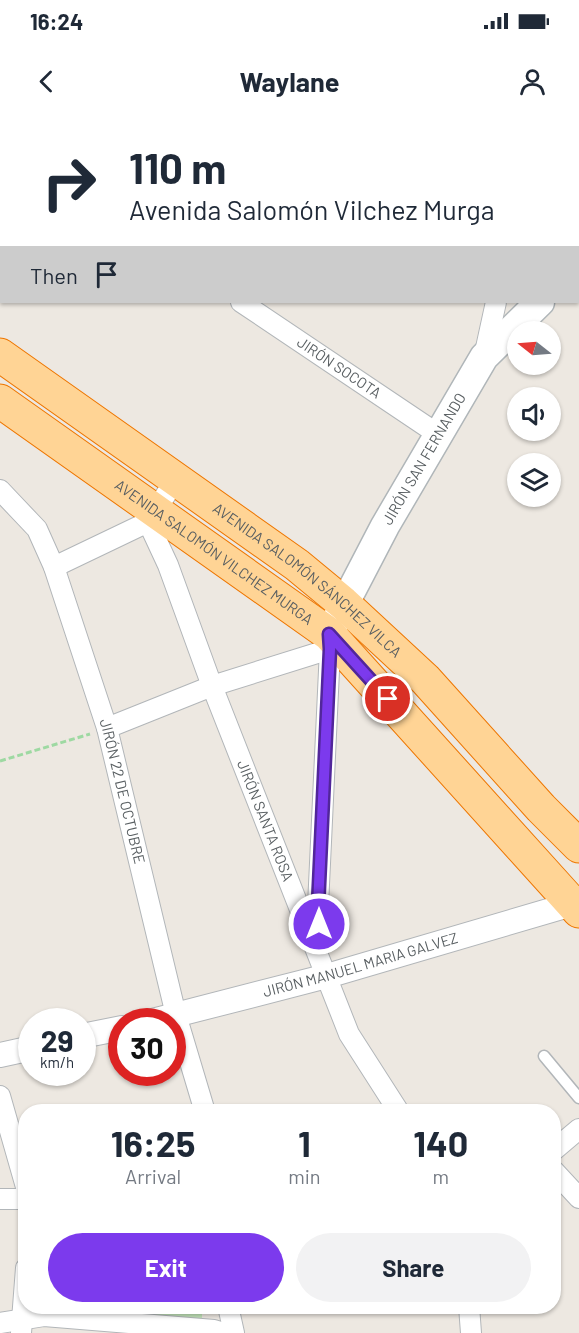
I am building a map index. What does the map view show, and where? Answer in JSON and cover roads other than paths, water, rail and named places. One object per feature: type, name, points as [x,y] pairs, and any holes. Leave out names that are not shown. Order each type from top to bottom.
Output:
[{"type":"highway","name":"AVENIDA SALOMÓN SÁNCHEZ VILCA","points":[[0,355],[297,565],[343,603],[425,679],[541,808],[579,846]]},
{"type":"highway","name":"AVENIDA SALOMÓN VILCHEZ MURGA","points":[[0,401],[151,516],[330,641],[576,907]]},
{"type":"highway","points":[[506,830],[541,808]]},
{"type":"main road","name":"JIRÓN SAN FERNANDO","points":[[330,641],[343,603],[385,526],[484,357],[539,303]]},
{"type":"street","name":"JIRÓN SOCOTA","points":[[242,303],[439,435]]},
{"type":"street","points":[[484,357],[496,303]]},
{"type":"street","points":[[54,567],[151,516],[176,479]]},
{"type":"street","name":"JIRÓN 22 DE OCTUBRE","points":[[0,490],[37,529],[54,567],[107,728],[174,1008]]},
{"type":"street","name":"JIRÓN SANTA ROSA","points":[[151,516],[212,686],[349,1034],[394,1104]]},
{"type":"street","points":[[107,728],[330,641],[318,906],[323,968]]},
{"type":"street","name":"JIRÓN MANUEL MARIA GALVEZ","points":[[186,1012],[323,968],[576,907]]},
{"type":"street","name":"JIRÓN 22 DE OCTUBRE","points":[[186,1048],[203,1104]]},
{"type":"street","points":[[0,1055],[18,1051]]},
{"type":"street","points":[[0,1096],[18,1159]]},
{"type":"street","points":[[561,1144],[579,1129]]},
{"type":"street","points":[[561,1179],[579,1198]]},
{"type":"street","points":[[0,1199],[18,1199]]},
{"type":"street","points":[[230,1314],[234,1333]]},
{"type":"street","points":[[470,1314],[471,1333]]},
{"type":"street","points":[[0,1323],[22,1327],[44,1316],[214,1330],[224,1333]]},
{"type":"lane","points":[[544,1056],[579,1098]]}]
